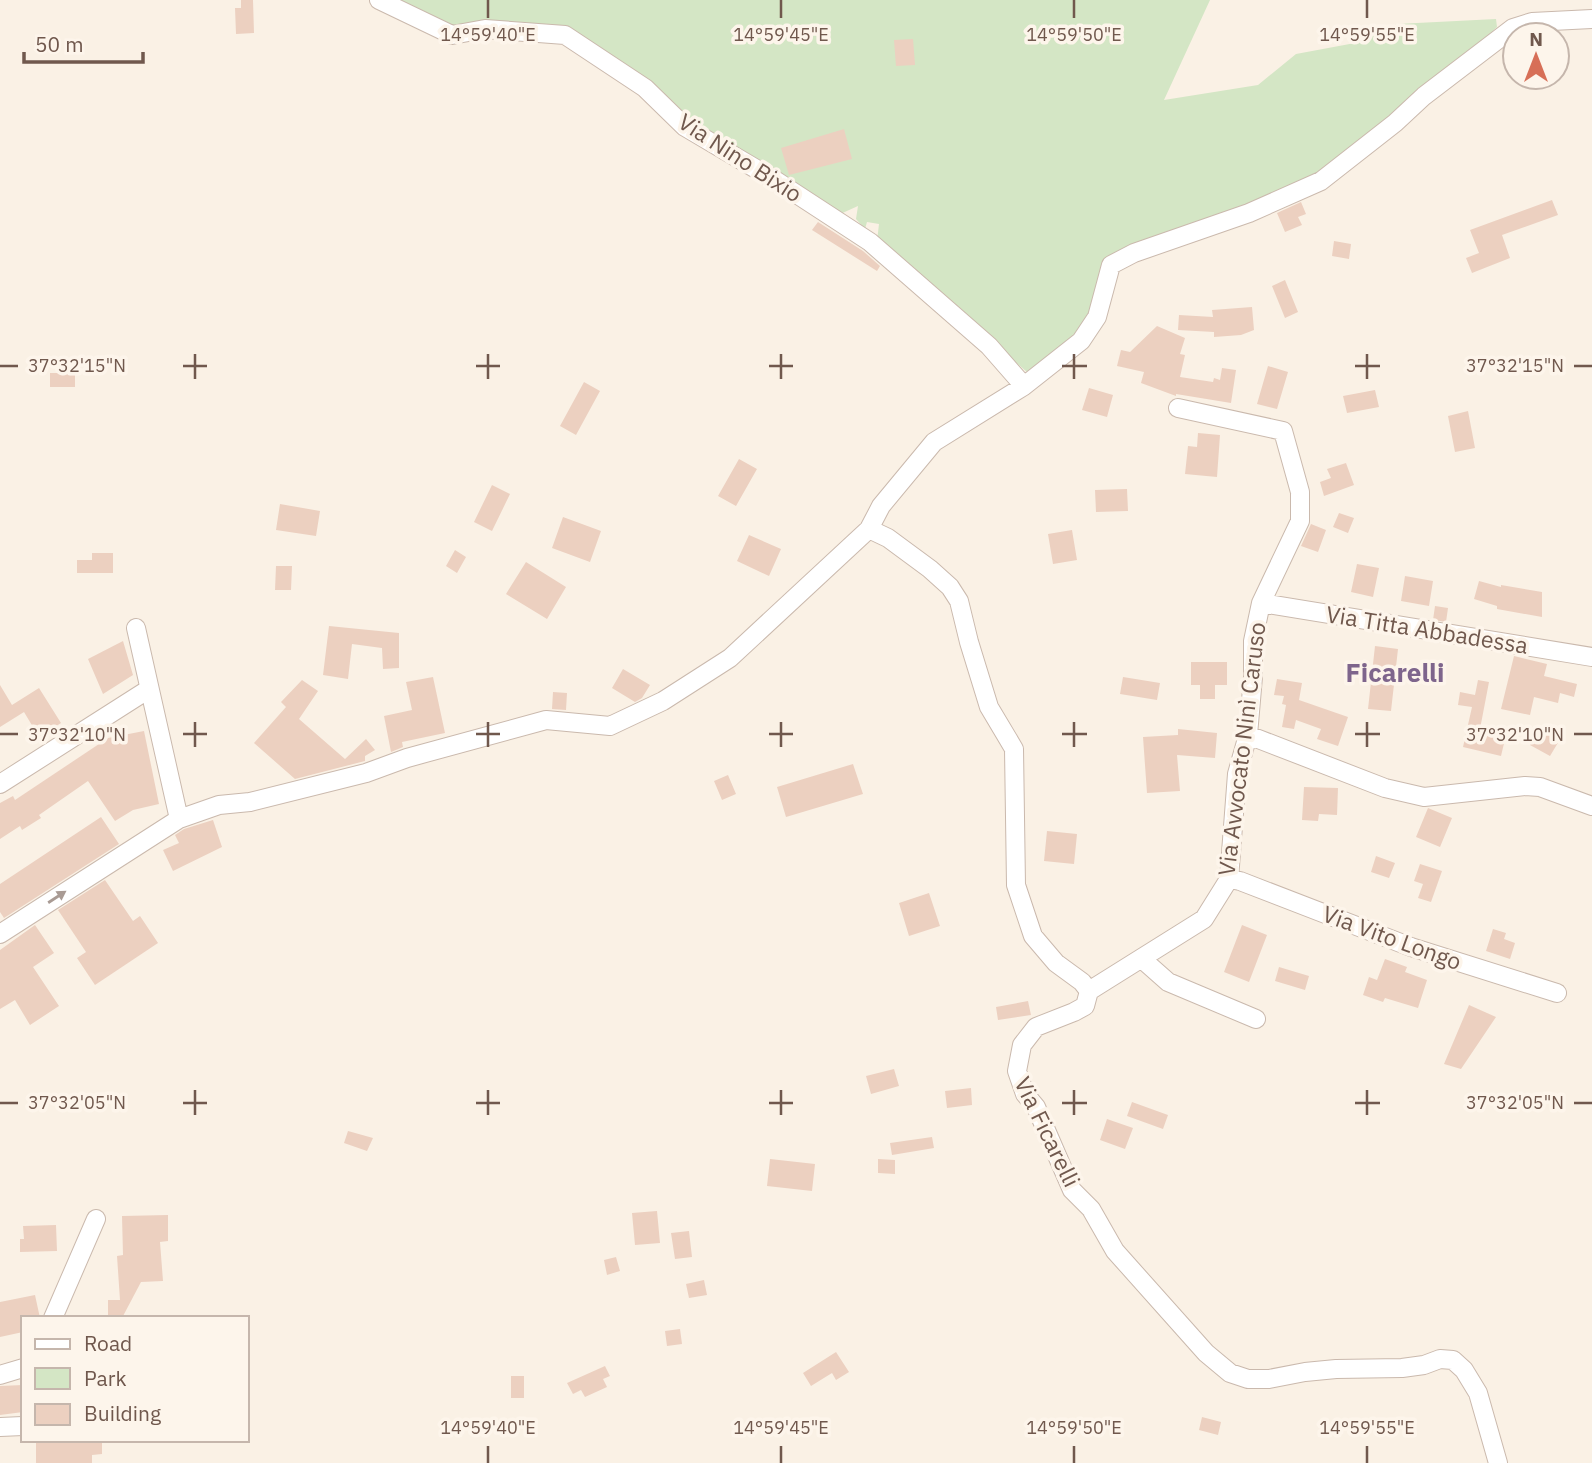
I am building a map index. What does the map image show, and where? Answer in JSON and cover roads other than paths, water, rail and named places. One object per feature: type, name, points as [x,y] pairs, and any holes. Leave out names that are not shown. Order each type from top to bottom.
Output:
[{"type":"street","name":"Via Nino Bixio","points":[[379,0],[452,35],[485,29],[565,36],[645,89],[685,127],[775,180],[870,242],[989,346],[1024,386]]},
{"type":"street","points":[[0,934],[179,819],[205,808],[250,802],[354,776],[407,758],[546,720],[610,726],[663,701],[730,658],[869,529],[881,506],[934,442],[1024,386],[1081,341],[1097,317],[1111,265],[1134,253],[1249,213],[1321,181],[1513,28],[1532,22],[1592,19]]},
{"type":"street","name":"Via Avvocato Ninì Caruso","points":[[1089,991],[1204,919],[1229,879],[1237,774],[1248,735],[1253,641],[1261,603],[1300,521],[1300,492],[1283,431],[1178,408]]},
{"type":"street","points":[[869,529],[888,538],[930,569],[950,587],[959,601],[989,707],[1014,749],[1016,885],[1033,936],[1056,963],[1082,982],[1089,991]]},
{"type":"street","name":"Via Titta Abbadessa","points":[[1261,603],[1592,657]]},
{"type":"street","points":[[136,628],[179,819]]},
{"type":"street","points":[[0,784],[149,689]]},
{"type":"street","points":[[1248,735],[1385,788],[1424,797],[1525,786],[1540,788],[1592,806]]},
{"type":"street","name":"Via Vito Longo","points":[[1229,879],[1411,947],[1557,993]]},
{"type":"street","points":[[1142,959],[1168,982],[1256,1019]]},
{"type":"street","name":"Via Ficarelli","points":[[1089,991],[1084,1006],[1074,1013],[1036,1027],[1023,1045],[1017,1071],[1072,1189],[1091,1209],[1115,1251],[1206,1353],[1230,1373],[1248,1379],[1269,1379],[1305,1372],[1402,1368],[1424,1365],[1440,1359],[1453,1360],[1464,1370],[1478,1393],[1498,1463]]},
{"type":"street","points":[[54,1316],[96,1219]]},
{"type":"street","points":[[0,1375],[21,1369]]},
{"type":"street","points":[[0,1427],[21,1426]]},
{"type":"district","name":"Ficarelli","points":[[1395,673]]}]
